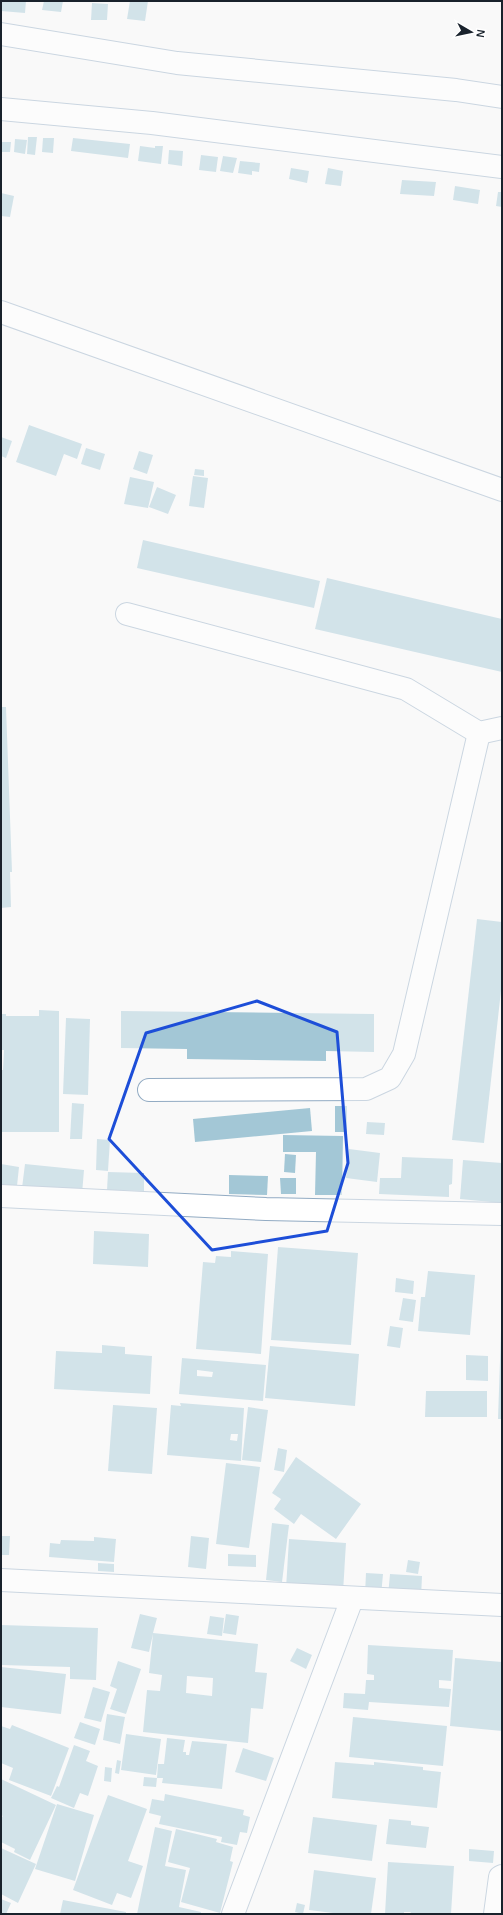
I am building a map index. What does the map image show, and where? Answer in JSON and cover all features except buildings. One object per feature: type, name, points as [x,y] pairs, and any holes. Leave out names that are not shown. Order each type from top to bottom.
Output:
[{"type":"street","points":[[1,34],[177,63],[456,90],[502,97]]},
{"type":"street","points":[[1,110],[152,123],[502,167]]},
{"type":"street","points":[[1,312],[502,490]]},
{"type":"street","points":[[127,614],[406,689],[479,734],[502,728]]},
{"type":"street","points":[[149,1090],[366,1089],[390,1078],[404,1054],[479,734]]},
{"type":"street","points":[[1,1196],[266,1209],[502,1214]]},
{"type":"street","points":[[1,1580],[352,1599],[502,1605]]},
{"type":"street","points":[[233,1914],[352,1599]]},
{"type":"street","points":[[495,1914],[500,1877],[502,1876]]},
{"type":"highlighted area","points":[[257,1001],[337,1032],[348,1163],[327,1231],[212,1250],[109,1139],[146,1033]]}]
